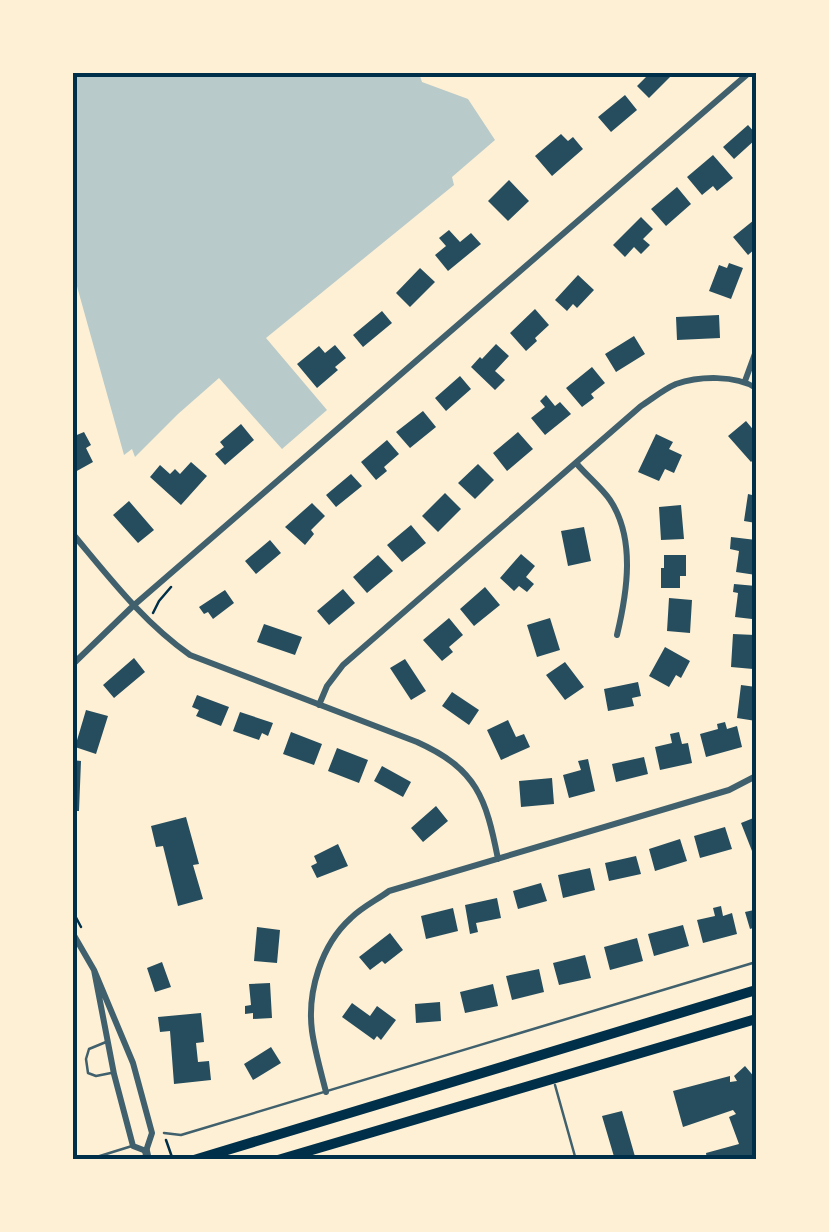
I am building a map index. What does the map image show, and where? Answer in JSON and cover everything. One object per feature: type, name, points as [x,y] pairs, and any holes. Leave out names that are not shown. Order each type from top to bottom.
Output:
[{"type":"main road","points":[[194,1160],[756,990]]},
{"type":"main road","points":[[278,1160],[756,1019]]},
{"type":"main road","points":[[545,1053],[554,1078]]},
{"type":"street","points":[[72,665],[134,606],[750,72]]},
{"type":"street","points":[[745,381],[756,351]]},
{"type":"street","points":[[318,705],[343,665],[641,406],[673,385],[699,378],[745,381],[756,388]]},
{"type":"street","points":[[577,464],[611,502],[624,535],[627,580],[617,634]]},
{"type":"street","points":[[72,534],[134,606],[190,655],[417,742],[458,765],[479,792],[489,815],[498,859]]},
{"type":"street","points":[[326,1092],[311,1012],[317,973],[337,934],[351,918],[389,891],[729,790],[756,776]]},
{"type":"street","points":[[72,932],[94,970],[133,1063],[152,1133],[147,1155],[133,1146],[113,1072],[94,970]]},
{"type":"street","points":[[150,1126],[164,1133]]},
{"type":"lane","points":[[164,1133],[180,1136],[756,962]]},
{"type":"lane","points":[[108,1042],[89,1049],[88,1073],[96,1076],[113,1072]]},
{"type":"lane","points":[[554,1078],[576,1160]]},
{"type":"lane","points":[[87,1160],[133,1146]]},
{"type":"path","points":[[164,1133],[173,1160]]},
{"type":"shaded area","points":[[72,73],[419,73],[422,82],[468,99],[495,140],[452,177],[454,185],[266,338],[327,410],[282,449],[219,378],[135,457],[132,449],[124,455],[73,272]]},
{"type":"building","points":[[642,72],[675,72],[649,98],[637,86],[646,77]]},
{"type":"building","points":[[625,95],[637,110],[611,132],[598,117]]},
{"type":"building","points":[[748,125],[756,139],[734,159],[723,147]]},
{"type":"building","points":[[561,134],[568,141],[573,137],[583,149],[552,176],[535,156]]},
{"type":"building","points":[[713,155],[733,178],[717,191],[713,186],[702,195],[687,177]]},
{"type":"building","points":[[509,180],[529,201],[508,221],[488,201]]},
{"type":"building","points":[[677,187],[691,204],[666,226],[651,209]]},
{"type":"building","points":[[641,217],[653,229],[643,239],[650,245],[641,254],[634,247],[625,257],[613,245]]},
{"type":"building","points":[[754,220],[756,248],[748,255],[733,237]]},
{"type":"building","points":[[449,230],[460,242],[471,233],[481,244],[448,271],[435,255],[446,246],[439,238]]},
{"type":"building","points":[[729,263],[743,268],[731,299],[709,291],[719,265],[727,268]]},
{"type":"building","points":[[420,268],[435,282],[410,307],[396,293]]},
{"type":"building","points":[[578,275],[594,290],[577,308],[573,304],[567,311],[555,300]]},
{"type":"building","points":[[535,309],[549,325],[526,351],[510,333]]},
{"type":"building","points":[[382,311],[392,323],[363,347],[353,335]]},
{"type":"building","points":[[719,315],[720,338],[677,340],[676,317]]},
{"type":"building","points":[[634,336],[645,354],[616,372],[605,354]]},
{"type":"building","points":[[496,344],[509,356],[495,371],[505,380],[495,390],[471,367]]},
{"type":"building","points":[[335,345],[346,358],[317,388],[297,364],[319,346],[325,353]]},
{"type":"building","points":[[592,367],[605,383],[582,407],[566,388]]},
{"type":"building","points":[[460,376],[471,389],[446,411],[435,398]]},
{"type":"building","points":[[546,395],[555,406],[560,402],[571,414],[545,435],[531,418],[545,407],[540,401]]},
{"type":"building","points":[[423,411],[436,427],[410,448],[396,432]]},
{"type":"building","points":[[746,421],[756,433],[756,457],[751,462],[728,436]]},
{"type":"building","points":[[241,424],[254,440],[225,465],[215,454],[224,447],[220,442]]},
{"type":"building","points":[[84,432],[93,462],[75,472],[72,437]]},
{"type":"building","points":[[518,432],[533,449],[507,471],[493,453]]},
{"type":"building","points":[[656,434],[673,442],[669,449],[682,455],[674,473],[665,469],[659,481],[638,472]]},
{"type":"building","points":[[387,440],[399,454],[376,480],[361,462]]},
{"type":"building","points":[[191,462],[207,476],[181,505],[150,477],[160,465],[170,474],[175,469],[180,474]]},
{"type":"building","points":[[478,464],[494,480],[475,499],[458,483]]},
{"type":"building","points":[[351,474],[362,486],[336,507],[326,495]]},
{"type":"building","points":[[445,493],[461,509],[438,532],[422,516]]},
{"type":"building","points":[[748,494],[756,496],[756,523],[744,521]]},
{"type":"building","points":[[129,501],[154,530],[138,543],[113,515]]},
{"type":"building","points":[[312,503],[325,516],[311,530],[314,534],[305,545],[285,527]]},
{"type":"building","points":[[681,505],[684,539],[661,540],[659,507]]},
{"type":"building","points":[[411,525],[426,543],[402,562],[387,545]]},
{"type":"building","points":[[584,527],[591,561],[568,566],[561,531]]},
{"type":"building","points":[[731,537],[756,540],[756,575],[736,572],[739,551],[730,549]]},
{"type":"building","points":[[270,540],[281,553],[256,574],[245,561]]},
{"type":"building","points":[[521,554],[535,566],[526,577],[534,584],[527,592],[519,586],[514,591],[500,578]]},
{"type":"building","points":[[378,555],[393,571],[367,593],[353,577]]},
{"type":"building","points":[[664,555],[686,555],[686,576],[680,576],[680,588],[661,588]]},
{"type":"building","points":[[734,584],[756,586],[752,619],[735,617],[738,593],[733,592]]},
{"type":"building","points":[[485,587],[500,605],[474,626],[460,609]]},
{"type":"building","points":[[343,589],[355,603],[329,625],[317,611]]},
{"type":"building","points":[[225,590],[234,603],[213,619],[208,612],[204,614],[199,607]]},
{"type":"building","points":[[669,598],[692,600],[690,633],[667,631]]},
{"type":"building","points":[[449,618],[463,635],[449,647],[453,652],[442,661],[423,640]]},
{"type":"building","points":[[550,618],[560,650],[537,657],[527,625]]},
{"type":"building","points":[[264,624],[302,637],[295,655],[257,642]]},
{"type":"building","points":[[733,634],[755,635],[753,669],[731,667]]},
{"type":"building","points":[[665,647],[690,661],[681,678],[676,675],[669,687],[649,676]]},
{"type":"building","points":[[134,658],[145,672],[114,698],[103,685]]},
{"type":"building","points":[[405,659],[426,691],[411,700],[390,668]]},
{"type":"building","points":[[565,662],[584,687],[565,700],[546,675]]},
{"type":"building","points":[[638,682],[641,696],[632,698],[634,706],[608,711],[604,689]]},
{"type":"building","points":[[741,685],[756,687],[756,721],[737,718]]},
{"type":"building","points":[[452,692],[479,710],[469,725],[442,706]]},
{"type":"building","points":[[197,695],[229,707],[221,726],[196,716],[199,710],[192,707]]},
{"type":"building","points":[[86,710],[108,716],[96,754],[75,747]]},
{"type":"building","points":[[240,712],[273,723],[268,736],[262,733],[259,740],[233,731]]},
{"type":"building","points":[[508,720],[516,737],[524,734],[530,747],[501,760],[487,730]]},
{"type":"building","points":[[725,722],[727,729],[737,726],[742,747],[706,757],[700,734],[718,729],[717,724]]},
{"type":"building","points":[[291,732],[322,744],[314,765],[283,754]]},
{"type":"building","points":[[679,732],[682,744],[688,743],[692,763],[660,770],[655,747],[672,743],[670,734]]},
{"type":"building","points":[[337,748],[368,760],[359,783],[328,771]]},
{"type":"building","points":[[644,757],[648,774],[616,782],[612,764]]},
{"type":"building","points":[[588,759],[595,791],[569,798],[563,775],[581,770],[578,761]]},
{"type":"building","points":[[72,760],[81,761],[79,811],[72,811]]},
{"type":"building","points":[[382,766],[411,782],[403,797],[374,781]]},
{"type":"building","points":[[552,778],[554,804],[521,807],[519,781]]},
{"type":"building","points":[[436,806],[448,821],[423,842],[411,828]]},
{"type":"building","points":[[186,817],[199,864],[193,865],[203,899],[178,906],[163,846],[156,847],[151,826]]},
{"type":"building","points":[[756,817],[756,850],[752,851],[741,823]]},
{"type":"building","points":[[725,827],[732,849],[700,858],[694,836]]},
{"type":"building","points":[[680,839],[687,861],[655,871],[649,849]]},
{"type":"building","points":[[338,844],[348,866],[317,878],[311,866],[317,863],[314,856]]},
{"type":"building","points":[[636,856],[641,874],[609,881],[605,863]]},
{"type":"building","points":[[590,868],[595,890],[563,898],[558,875]]},
{"type":"building","points":[[541,883],[547,901],[518,909],[513,891]]},
{"type":"building","points":[[497,898],[501,918],[476,923],[478,932],[470,934],[465,905]]},
{"type":"building","points":[[756,900],[756,927],[750,929],[745,912],[754,910],[752,901]]},
{"type":"building","points":[[721,906],[723,916],[732,913],[737,934],[703,943],[697,920],[715,916],[713,908]]},
{"type":"building","points":[[453,908],[458,931],[426,939],[421,916]]},
{"type":"building","points":[[683,925],[689,946],[654,956],[648,934]]},
{"type":"building","points":[[257,927],[280,930],[277,963],[254,961]]},
{"type":"building","points":[[390,933],[403,950],[370,970],[359,957]]},
{"type":"building","points":[[637,938],[643,961],[610,970],[604,947]]},
{"type":"building","points":[[585,955],[591,978],[559,985],[553,963]]},
{"type":"building","points":[[162,962],[171,987],[155,992],[147,968]]},
{"type":"building","points":[[539,969],[544,992],[512,1000],[506,976]]},
{"type":"building","points":[[270,983],[272,1018],[253,1019],[253,1013],[245,1014],[245,1006],[251,1005],[249,984]]},
{"type":"building","points":[[493,984],[498,1006],[465,1013],[460,992]]},
{"type":"building","points":[[440,1002],[441,1021],[416,1023],[415,1004]]},
{"type":"building","points":[[352,1003],[370,1016],[377,1006],[396,1020],[381,1040],[377,1036],[374,1040],[342,1017]]},
{"type":"building","points":[[201,1013],[204,1042],[196,1043],[198,1062],[209,1061],[211,1080],[174,1084],[170,1031],[160,1032],[158,1017]]},
{"type":"building","points":[[271,1047],[281,1063],[253,1080],[244,1064]]},
{"type":"building","points":[[745,1066],[756,1079],[756,1156],[746,1160],[707,1160],[706,1153],[739,1144],[729,1117],[736,1114],[733,1110],[683,1127],[673,1091],[730,1076],[730,1082],[737,1081],[734,1076]]},
{"type":"building","points":[[622,1111],[636,1160],[615,1160],[602,1116]]}]
